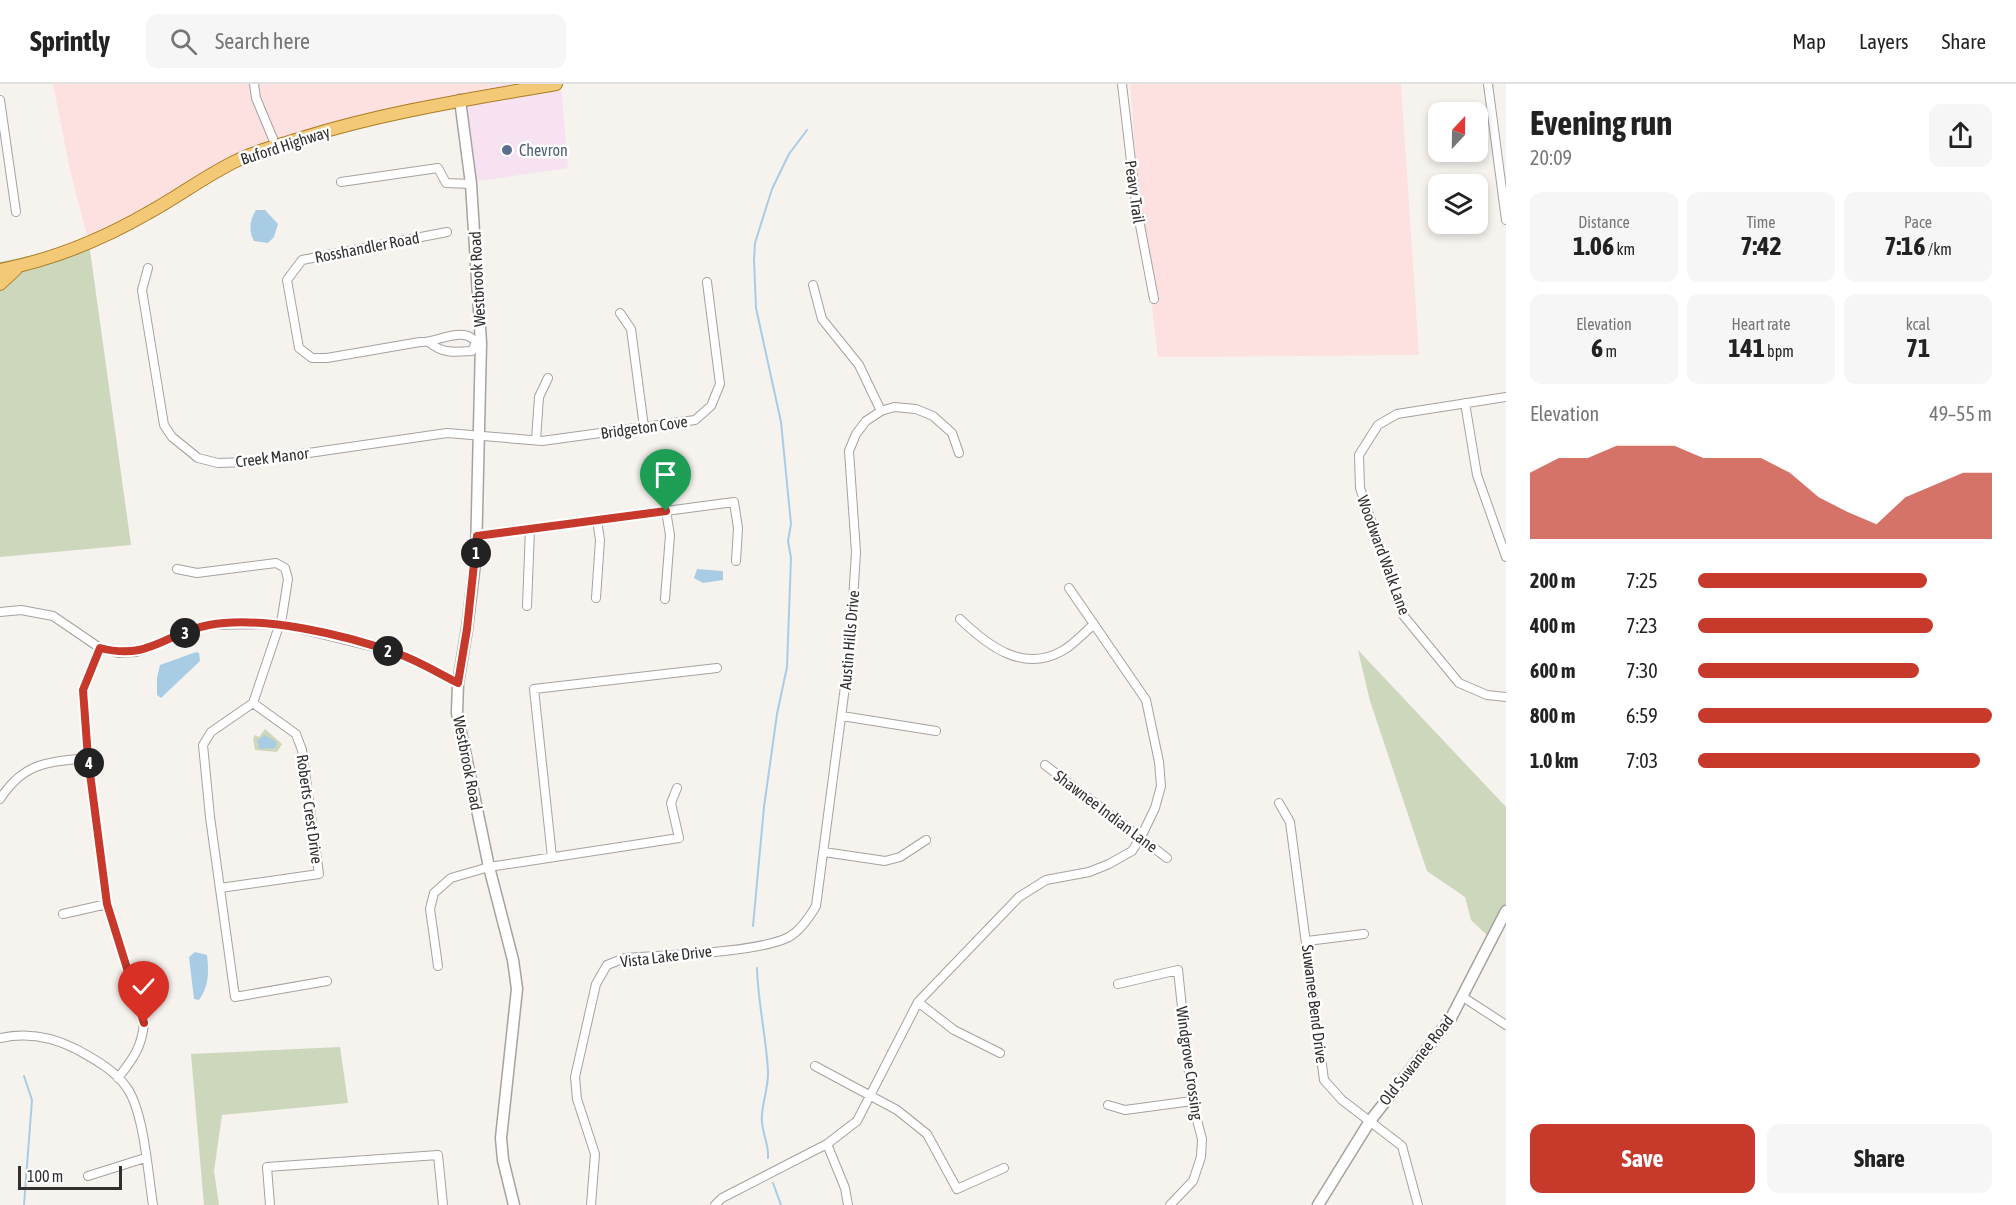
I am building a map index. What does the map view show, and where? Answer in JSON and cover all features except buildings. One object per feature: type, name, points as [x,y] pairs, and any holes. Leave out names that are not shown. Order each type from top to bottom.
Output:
[{"type":"main road","name":"Buford Highway","points":[[0,270],[19,267],[91,241],[147,214],[238,159],[276,146],[371,120],[460,100],[556,84]]},
{"type":"main road","points":[[0,284],[5,276],[19,267]]},
{"type":"street","points":[[254,84],[256,98],[276,146]]},
{"type":"street","name":"Peavy Trail","points":[[1122,84],[1136,204],[1154,299]]},
{"type":"street","points":[[1488,84],[1506,220]]},
{"type":"street","points":[[0,100],[4,166],[16,212]]},
{"type":"street","name":"Westbrook Road","points":[[460,100],[471,184],[480,437],[477,536],[467,629],[458,683],[458,713],[489,867],[513,960],[517,989],[501,1138],[503,1160],[514,1205]]},
{"type":"street","points":[[341,183],[438,168],[446,183],[471,184]]},
{"type":"street","name":"Rosshandler Road","points":[[430,343],[438,338],[467,336],[478,343],[472,351],[439,351],[430,343],[420,342],[358,355],[312,358],[299,348],[287,280],[302,260],[447,232]]},
{"type":"street","name":"Creek Manor","points":[[148,268],[142,290],[164,425],[177,442],[198,458],[218,463],[246,462],[447,433],[480,437]]},
{"type":"street","name":"Bridgeton Cove","points":[[480,437],[536,440],[695,420],[704,415],[717,396],[720,384],[707,282]]},
{"type":"street","points":[[813,285],[822,319],[859,365],[880,411],[894,407],[916,409],[933,416],[951,433],[959,453]]},
{"type":"street","points":[[620,314],[631,328],[644,427]]},
{"type":"street","points":[[536,440],[539,397],[548,378]]},
{"type":"street","name":"Woodward Walk Lane","points":[[1506,397],[1397,414],[1378,425],[1359,455],[1360,488],[1403,615],[1459,683],[1487,695],[1506,697]]},
{"type":"street","points":[[1465,403],[1477,476],[1506,557]]},
{"type":"street","name":"Austin Hills Drive","points":[[758,945],[788,937],[809,918],[816,906],[842,716],[856,552],[849,451],[856,434],[880,411]]},
{"type":"street","points":[[477,536],[734,502],[738,528],[736,561]]},
{"type":"street","points":[[665,599],[670,535],[666,511]]},
{"type":"street","points":[[596,598],[600,540],[597,520]]},
{"type":"street","points":[[526,606],[530,529]]},
{"type":"street","points":[[177,569],[197,573],[276,563],[285,568],[288,579],[280,624],[253,703],[211,732],[203,745],[235,997],[327,981]]},
{"type":"street","points":[[715,1205],[722,1198],[827,1144],[857,1121],[918,1002],[1019,897],[1046,880],[1089,872],[1109,864],[1132,851],[1141,837],[1155,808],[1161,786],[1159,762],[1146,700],[1070,588]]},
{"type":"street","points":[[0,612],[21,610],[53,616],[100,648],[118,653],[136,652],[208,625],[280,624],[398,653],[458,683]]},
{"type":"street","points":[[960,619],[1004,652],[1026,660],[1048,657],[1063,651],[1094,624]]},
{"type":"street","points":[[100,648],[83,690],[88,758],[107,904],[144,1023],[142,1041],[137,1055],[118,1078]]},
{"type":"street","points":[[552,857],[534,690],[717,668]]},
{"type":"street","name":"Roberts Crest Drive","points":[[220,888],[319,874],[296,734],[253,703]]},
{"type":"street","points":[[842,716],[936,731]]},
{"type":"street","points":[[0,799],[11,782],[22,772],[58,761],[88,758]]},
{"type":"street","name":"Shawnee Indian Lane","points":[[1045,765],[1167,858]]},
{"type":"street","points":[[438,966],[430,909],[434,893],[451,878],[489,867],[678,838],[671,803],[677,788]]},
{"type":"street","name":"Suwanee Bend Drive","points":[[1280,803],[1290,822],[1324,1080],[1342,1100],[1402,1146],[1418,1205]]},
{"type":"street","points":[[824,852],[885,861],[900,856],[926,840]]},
{"type":"street","points":[[63,915],[107,904]]},
{"type":"street","name":"Old Suwanee Road","points":[[1318,1205],[1370,1121],[1427,1051],[1462,997],[1506,911]]},
{"type":"street","points":[[1307,941],[1364,934]]},
{"type":"street","name":"Vista Lake Drive","points":[[591,1205],[595,1154],[577,1099],[575,1077],[590,1002],[596,984],[607,965],[625,958],[758,945]]},
{"type":"street","name":"Windgrove Crossing","points":[[1118,984],[1178,970],[1192,1101],[1202,1140],[1201,1156],[1193,1181],[1170,1205]]},
{"type":"street","points":[[1462,997],[1506,1025]]},
{"type":"street","points":[[918,1002],[954,1030],[1000,1053]]},
{"type":"street","points":[[0,1038],[40,1036],[58,1040],[98,1061],[118,1078],[128,1089],[139,1114],[153,1205]]},
{"type":"street","points":[[815,1066],[897,1110],[927,1134],[957,1189],[1004,1168]]},
{"type":"street","points":[[1108,1105],[1125,1110],[1192,1101]]},
{"type":"street","points":[[827,1144],[845,1188],[848,1205]]},
{"type":"street","points":[[270,1205],[267,1167],[438,1155],[443,1205]]},
{"type":"street","points":[[88,1176],[145,1158]]},
{"type":"shaded area","points":[[53,84],[488,84],[489,91],[281,144],[89,243],[70,170]]},
{"type":"shaded area","points":[[488,84],[561,84],[568,168],[473,182],[463,97],[489,90]]},
{"type":"shaded area","points":[[1130,84],[1401,84],[1419,355],[1158,357],[1138,187]]},
{"type":"green space","points":[[89,243],[131,545],[0,557],[0,262]]},
{"type":"green space","points":[[1358,650],[1506,807],[1506,905],[1490,938],[1471,920],[1465,897],[1427,871],[1370,701]]},
{"type":"green space","points":[[265,729],[282,744],[277,752],[255,750],[253,738],[255,735],[259,737]]},
{"type":"green space","points":[[340,1047],[348,1103],[222,1115],[214,1171],[219,1205],[204,1205],[191,1054]]},
{"type":"water","points":[[256,210],[265,210],[278,224],[274,237],[268,243],[254,241],[252,237],[252,218]]},
{"type":"water","points":[[697,569],[723,571],[723,580],[703,583],[694,578]]},
{"type":"water","points":[[196,652],[199,653],[200,661],[161,698],[157,695],[160,665]]},
{"type":"water","points":[[264,735],[277,742],[275,748],[260,749],[257,741]]},
{"type":"water","points":[[195,952],[207,955],[208,961],[206,984],[199,1000],[194,999],[189,957]]},
{"type":"waterway","points":[[753,926],[764,807],[777,714],[787,667],[791,558],[788,541],[791,524],[781,422],[756,308],[755,243],[772,189],[789,154],[807,130]]},
{"type":"waterway","points":[[757,968],[768,1071],[762,1117],[768,1158]]},
{"type":"waterway","points":[[24,1076],[32,1100],[24,1205]]},
{"type":"waterway","points":[[773,1183],[781,1205]]},
{"type":"place","name":"Chevron","points":[[507,150]]},
{"type":"route","points":[[144,1023],[132,992],[107,904],[88,758],[83,690],[91,665],[100,648],[118,653],[136,652],[208,625],[264,622],[304,629],[398,653],[458,683],[467,629],[477,536],[666,511]]}]
